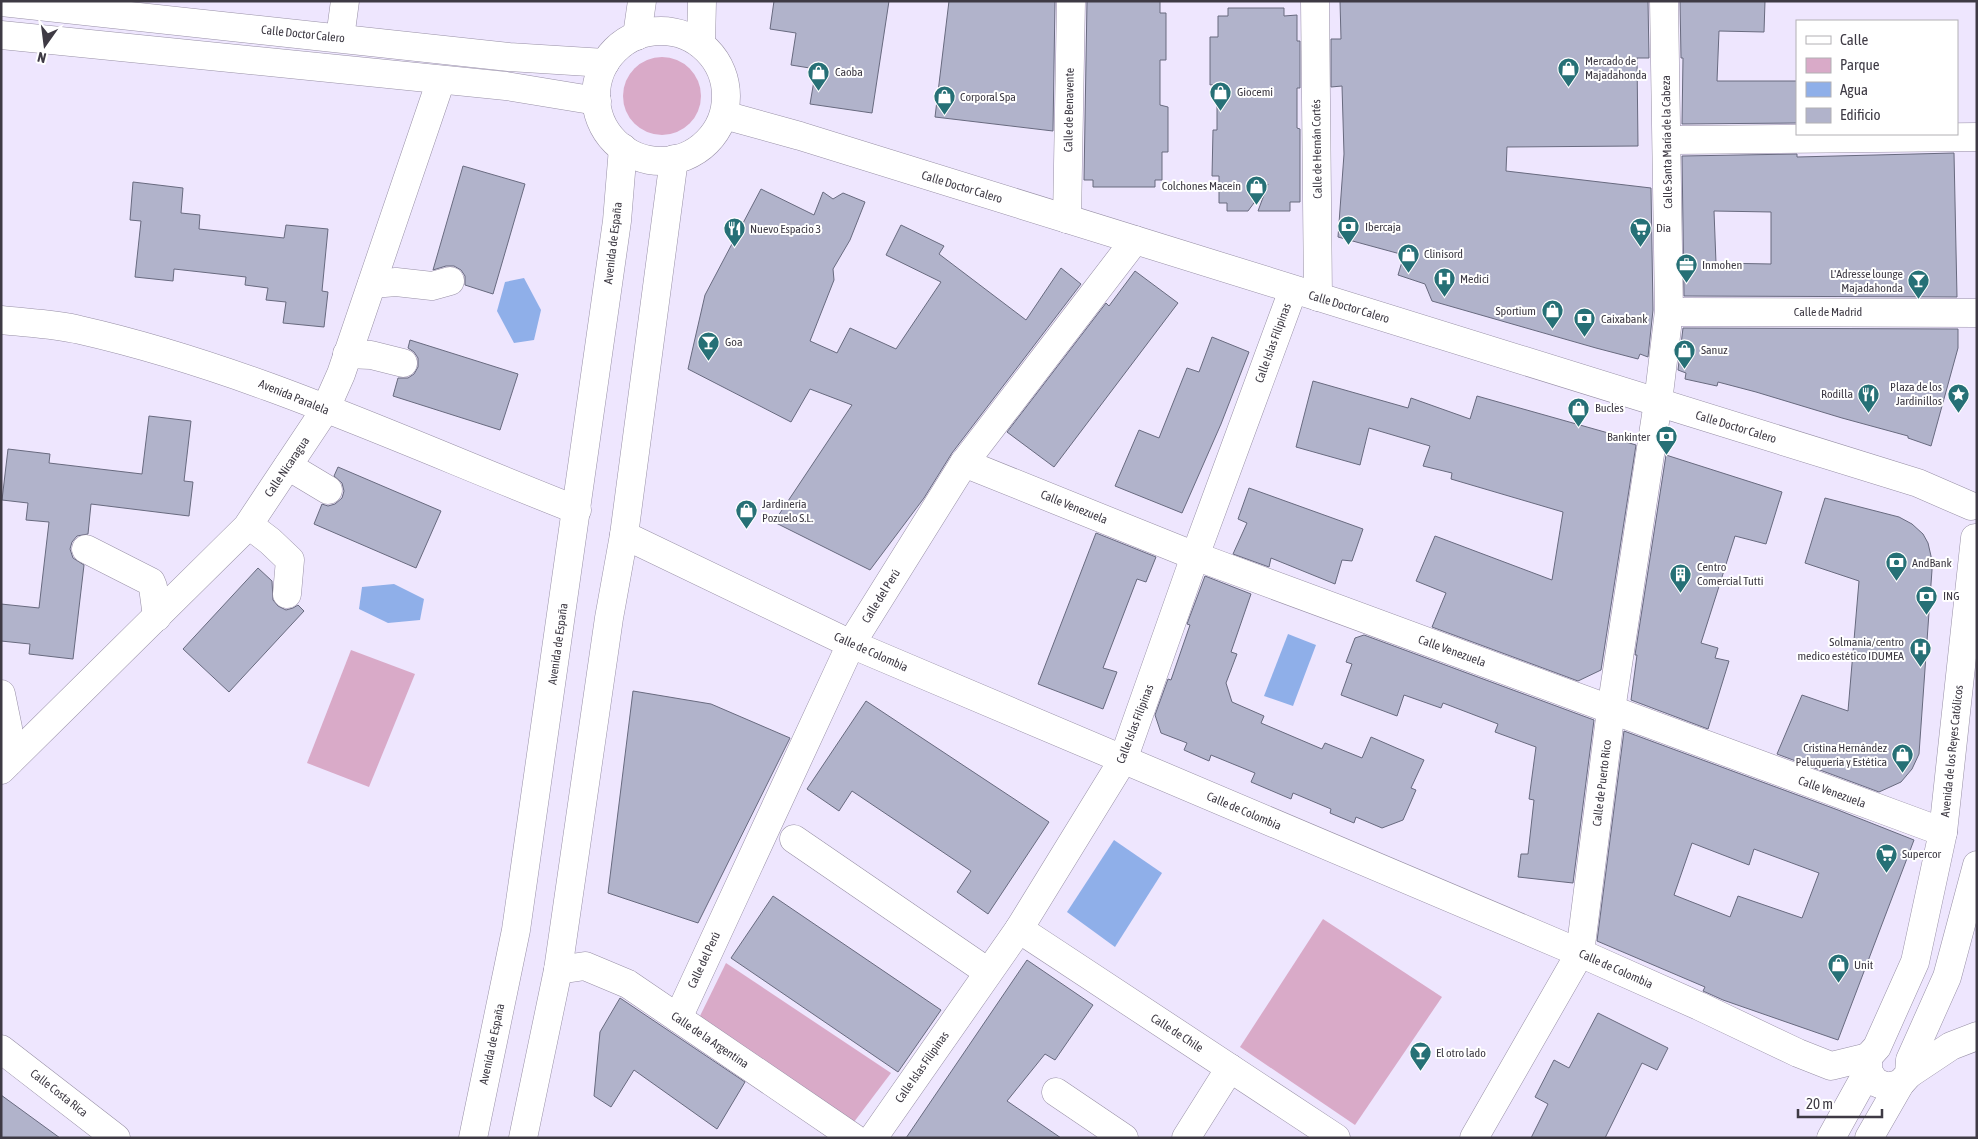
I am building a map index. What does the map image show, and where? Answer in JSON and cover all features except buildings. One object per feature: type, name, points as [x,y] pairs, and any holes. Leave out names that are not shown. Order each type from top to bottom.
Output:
[{"type":"street","points":[[340,38],[345,1]]},
{"type":"street","points":[[637,36],[642,1]]},
{"type":"street","points":[[701,44],[702,1]]},
{"type":"street","name":"Calle de Benavente","points":[[1066,219],[1072,1]]},
{"type":"street","name":"Calle de Hernán Cortés","points":[[1306,293],[1315,1]]},
{"type":"street","name":"Calle Santa María de la Cabeza","points":[[1658,402],[1669,311],[1664,1]]},
{"type":"street","name":"Calle Doctor Calero","points":[[7,2],[119,8],[340,38],[509,57],[605,63]]},
{"type":"street","points":[[659,31],[681,34],[701,44],[712,55],[720,69],[725,84],[724,115],[710,139],[700,148],[674,159],[648,159],[623,148],[605,127],[599,114],[597,101],[598,81],[605,63],[619,47],[637,36],[659,31]]},
{"type":"street","points":[[1,35],[506,86],[597,101]]},
{"type":"street","name":"Calle Nicaragua","points":[[5,765],[249,525],[325,410],[348,354],[441,80]]},
{"type":"street","name":"Calle Doctor Calero","points":[[724,115],[800,136],[1974,502]]},
{"type":"street","points":[[1675,140],[1977,137]]},
{"type":"street","name":"Avenida de España","points":[[472,1138],[516,930],[618,221],[623,148]]},
{"type":"street","points":[[523,1138],[558,970],[609,618],[624,535],[674,159]]},
{"type":"street","name":"Calle del Perú","points":[[678,1018],[851,644],[964,463],[1135,240]]},
{"type":"street","points":[[372,284],[396,282],[432,286],[450,281]]},
{"type":"street","name":"Calle Islas Filipinas","points":[[873,1138],[1019,928],[1124,760],[1195,556],[1306,293]]},
{"type":"street","name":"Calle de Madrid","points":[[1679,312],[1977,313]]},
{"type":"street","name":"Avenida Paralela","points":[[1,320],[78,329],[168,354],[269,386],[576,510]]},
{"type":"street","points":[[348,354],[370,355],[403,363]]},
{"type":"street","name":"Calle de Puerto Rico","points":[[1474,1138],[1580,953],[1611,710],[1658,402]]},
{"type":"street","name":"Calle Venezuela","points":[[964,463],[1195,556],[1943,832]]},
{"type":"street","points":[[288,466],[328,490]]},
{"type":"street","points":[[1974,502],[1968,520],[1970,530],[1976,539]]},
{"type":"street","points":[[249,525],[290,560],[286,594]]},
{"type":"street","name":"Calle de Colombia","points":[[624,535],[851,644],[1580,953],[1798,1053],[1830,1066],[1871,1058]]},
{"type":"street","name":"Avenida de los Reyes Católicos","points":[[1915,962],[1943,832],[1976,539]]},
{"type":"street","points":[[86,549],[151,582],[154,588],[156,617]]},
{"type":"street","name":"Avenida de los Reyes Católicos","points":[[1831,1138],[1871,1058],[1915,962],[1960,830],[1977,692]]},
{"type":"street","points":[[1,694],[8,728],[5,765]]},
{"type":"street","points":[[794,839],[988,972]]},
{"type":"street","points":[[1869,1138],[1906,1073],[1947,977],[1977,865]]},
{"type":"street","name":"Calle de Chile","points":[[1019,928],[1336,1138]]},
{"type":"street","name":"Calle de la Argentina","points":[[558,970],[585,966],[628,984],[854,1138]]},
{"type":"street","points":[[1906,1073],[1903,1048],[1890,1043],[1871,1058],[1875,1082],[1887,1087],[1906,1073],[1952,1046],[1977,1036]]},
{"type":"street","name":"Calle Costa Rica","points":[[1,1049],[116,1138]]},
{"type":"street","points":[[1186,1138],[1230,1068]]},
{"type":"street","points":[[1056,1092],[1124,1138]]},
{"type":"green space","points":[[662,57],[677,60],[689,69],[698,81],[701,96],[698,111],[689,123],[677,132],[662,135],[647,132],[635,123],[626,111],[623,96],[626,81],[635,69],[647,60]]},
{"type":"green space","points":[[351,650],[415,674],[369,787],[307,763]]},
{"type":"green space","points":[[1323,919],[1442,997],[1355,1125],[1240,1047]]},
{"type":"green space","points":[[726,963],[891,1073],[854,1122],[699,1018]]},
{"type":"water","points":[[524,278],[541,310],[534,340],[514,343],[497,311],[505,282]]},
{"type":"water","points":[[394,584],[424,599],[420,620],[388,623],[359,609],[362,587]]},
{"type":"water","points":[[1288,634],[1316,645],[1293,706],[1264,696]]},
{"type":"water","points":[[1114,840],[1162,873],[1115,947],[1067,912]]},
{"type":"place","name":"Mercado de Majadahonda","points":[[1569,87]]},
{"type":"place","name":"Caoba","points":[[819,91]]},
{"type":"place","name":"Giocemi","points":[[1221,111]]},
{"type":"place","name":"Corporal Spa","points":[[944,116]]},
{"type":"place","name":"Colchones Maceín","points":[[1257,205]]},
{"type":"place","name":"Ibercaja","points":[[1349,246]]},
{"type":"place","name":"Dia","points":[[1640,247]]},
{"type":"place","name":"Nuevo Espacio 3","points":[[734,248]]},
{"type":"place","name":"Clinisord","points":[[1408,273]]},
{"type":"place","name":"Inmohen","points":[[1686,284]]},
{"type":"place","name":"Medici","points":[[1444,298]]},
{"type":"place","name":"L'Adresse lounge Majadahonda","points":[[1919,300]]},
{"type":"place","name":"Sportium","points":[[1552,330]]},
{"type":"place","name":"Caixabank","points":[[1585,338]]},
{"type":"place","name":"Goa","points":[[709,361]]},
{"type":"place","name":"Sanuz","points":[[1685,369]]},
{"type":"place","name":"Rodilla","points":[[1869,413]]},
{"type":"place","name":"Plaza de los Jardinillos","points":[[1958,413]]},
{"type":"place","name":"Bucles","points":[[1579,427]]},
{"type":"place","name":"Bankinter","points":[[1666,456]]},
{"type":"place","name":"Jardinería Pozuelo S.L.","points":[[746,530]]},
{"type":"place","name":"AndBank","points":[[1896,582]]},
{"type":"place","name":"Centro Comercial Tutti","points":[[1681,593]]},
{"type":"place","name":"ING","points":[[1927,615]]},
{"type":"place","name":"Solmania/centro medico estético IDUMEA","points":[[1920,668]]},
{"type":"place","name":"Cristina Hernández Peluquería y Estética","points":[[1903,774]]},
{"type":"place","name":"Supercor","points":[[1886,873]]},
{"type":"place","name":"Unit","points":[[1838,984]]},
{"type":"place","name":"El otro lado","points":[[1420,1072]]}]
